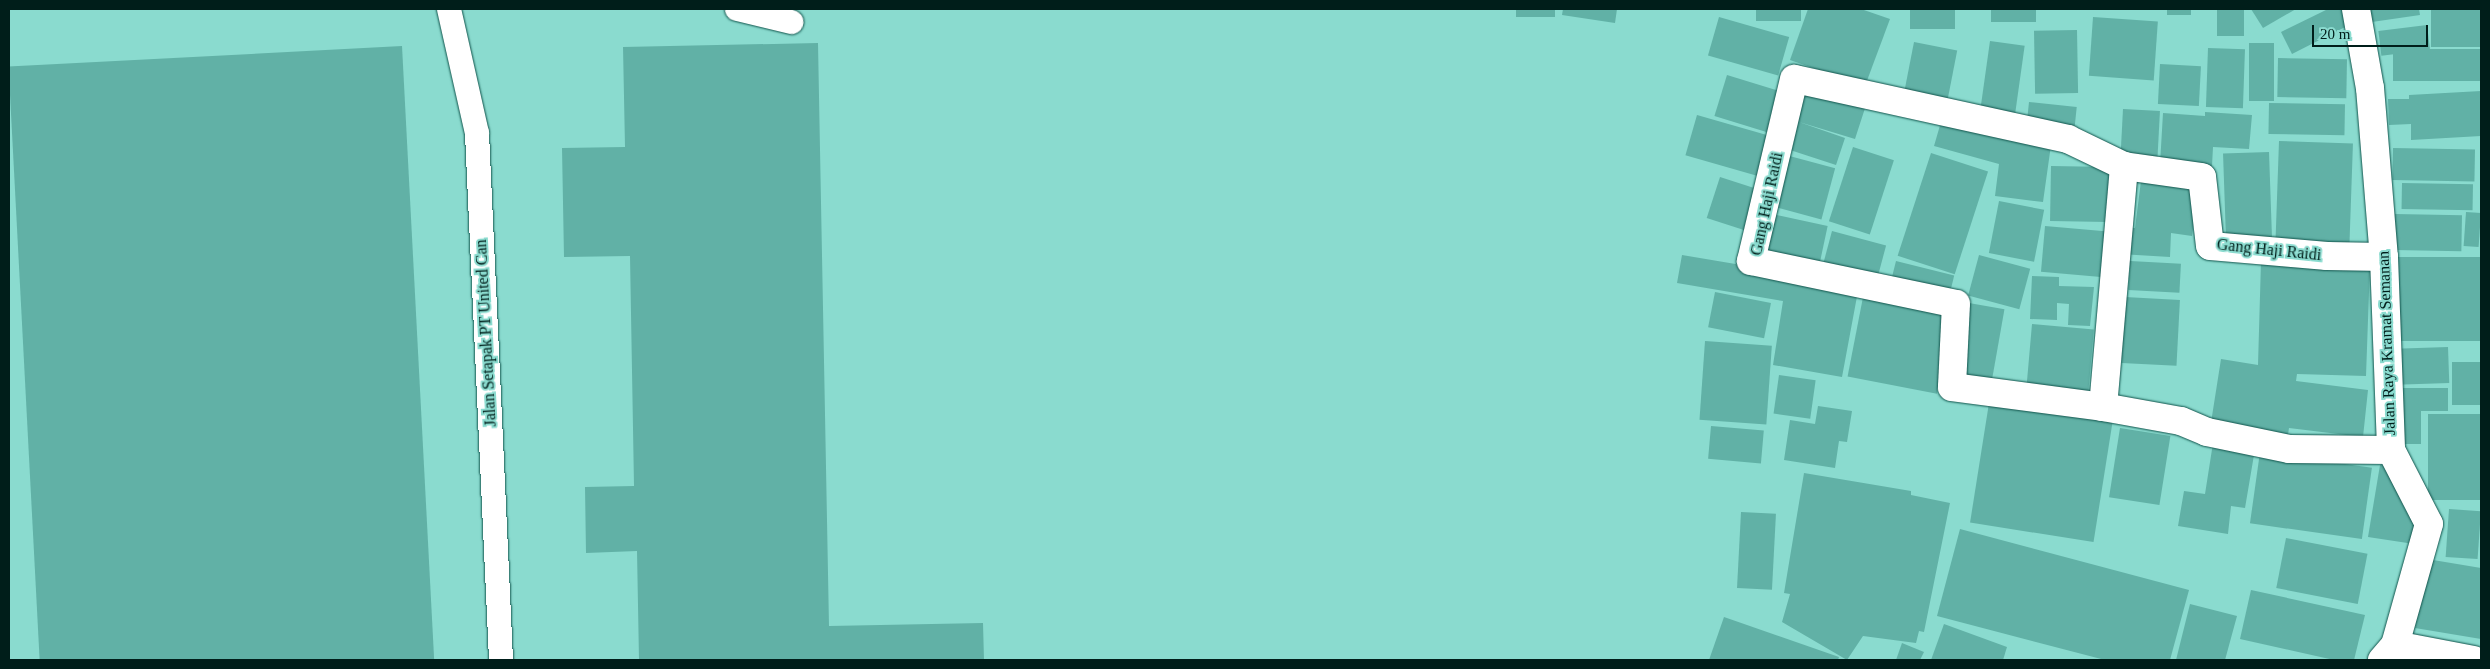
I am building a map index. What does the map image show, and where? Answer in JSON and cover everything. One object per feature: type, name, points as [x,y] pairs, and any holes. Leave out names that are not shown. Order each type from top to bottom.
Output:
[{"type":"street","name":"Jalan Raya Kramat Semanan","points":[[2356,9],[2370,88],[2384,257],[2391,450],[2428,524],[2389,653]]},
{"type":"street","name":"Gang Haji Raidi","points":[[2384,257],[2327,256],[2210,246],[2202,176],[2124,166],[2068,139],[1794,79],[1751,261],[1956,304],[1952,387],[2103,407],[2182,422],[2207,432],[2289,449],[2391,450]]},
{"type":"street","points":[[2103,407],[2124,166]]},
{"type":"street","points":[[2389,653],[2474,660]]},
{"type":"lane","name":"Jalan Setapak PT United Can","points":[[449,9],[477,133],[501,660]]},
{"type":"lane","points":[[737,9],[792,22]]},
{"type":"building","points":[[1516,9],[1555,9],[1555,17],[1516,17]]},
{"type":"building","points":[[1563,9],[1617,9],[1615,23],[1562,15]]},
{"type":"building","points":[[1756,9],[1801,9],[1801,21],[1756,21]]},
{"type":"building","points":[[1808,9],[1861,9],[1890,19],[1865,86],[1790,60]]},
{"type":"building","points":[[1910,9],[1955,9],[1955,29],[1910,29]]},
{"type":"building","points":[[1991,9],[2036,9],[2036,22],[1991,22]]},
{"type":"building","points":[[2167,9],[2191,9],[2191,15],[2167,15]]},
{"type":"building","points":[[2217,9],[2244,9],[2244,36],[2217,36]]},
{"type":"building","points":[[2251,9],[2296,9],[2263,28]]},
{"type":"building","points":[[2328,9],[2346,9],[2353,23],[2292,54],[2281,32]]},
{"type":"building","points":[[2363,9],[2419,9],[2420,15],[2365,23]]},
{"type":"building","points":[[2431,9],[2481,9],[2481,47],[2431,47]]},
{"type":"building","points":[[1719,17],[1789,37],[1778,76],[1708,55]]},
{"type":"building","points":[[2093,17],[2158,22],[2154,80],[2089,76]]},
{"type":"building","points":[[2427,25],[2430,50],[2381,56],[2378,31]]},
{"type":"building","points":[[2077,30],[2078,93],[2035,94],[2034,31]]},
{"type":"building","points":[[1990,41],[2025,46],[2015,115],[1980,110]]},
{"type":"building","points":[[1914,42],[1957,50],[1948,98],[1905,90]]},
{"type":"building","points":[[818,43],[829,626],[983,623],[984,660],[639,660],[637,551],[586,553],[585,487],[634,486],[630,256],[564,257],[562,148],[625,147],[623,47]]},
{"type":"building","points":[[2249,43],[2274,43],[2274,101],[2249,101]]},
{"type":"building","points":[[402,46],[434,660],[40,660],[9,67]]},
{"type":"building","points":[[2208,48],[2245,49],[2243,108],[2206,107]]},
{"type":"building","points":[[2393,49],[2481,49],[2481,81],[2393,81]]},
{"type":"building","points":[[2278,58],[2347,59],[2346,98],[2277,97]]},
{"type":"building","points":[[2160,64],[2201,66],[2199,106],[2158,104]]},
{"type":"building","points":[[1727,75],[1786,93],[1774,134],[1714,116]]},
{"type":"building","points":[[1806,83],[1867,102],[1855,139],[1799,122],[1845,138],[1836,165],[1787,149]]},
{"type":"building","points":[[2481,91],[2481,136],[2411,140],[2411,124],[2389,125],[2388,99],[2409,99],[2409,95]]},
{"type":"building","points":[[2029,102],[2077,107],[2075,128],[2027,123]]},
{"type":"building","points":[[2269,103],[2345,104],[2344,135],[2268,134]]},
{"type":"building","points":[[2123,109],[2160,111],[2157,161],[2120,159]]},
{"type":"building","points":[[2205,112],[2252,115],[2249,149],[2213,147],[2212,166],[2160,164],[2163,113],[2205,116]]},
{"type":"building","points":[[1697,115],[1772,136],[1760,177],[1685,155]]},
{"type":"building","points":[[1943,115],[2051,145],[2043,202],[1995,196],[1999,164],[1934,146]]},
{"type":"building","points":[[2279,141],[2353,144],[2349,250],[2275,247]]},
{"type":"building","points":[[1853,147],[1894,160],[1870,234],[1829,221]]},
{"type":"building","points":[[2393,148],[2475,149],[2474,181],[2392,180]]},
{"type":"building","points":[[2269,152],[2272,238],[2226,240],[2223,154]]},
{"type":"building","points":[[1931,153],[1988,172],[1955,274],[1898,256]]},
{"type":"building","points":[[1782,154],[1835,168],[1821,219],[1768,205]]},
{"type":"building","points":[[2051,166],[2109,167],[2108,222],[2050,221]]},
{"type":"building","points":[[2142,173],[2199,180],[2192,236],[2171,233],[2170,257],[2120,254],[2122,228],[2135,228]]},
{"type":"building","points":[[1720,177],[1762,191],[1749,231],[1707,218]]},
{"type":"building","points":[[2402,183],[2473,184],[2473,210],[2402,209]]},
{"type":"building","points":[[1999,201],[2044,210],[2034,262],[1989,253]]},
{"type":"building","points":[[2466,212],[2481,213],[2479,247],[2464,246]]},
{"type":"building","points":[[1767,213],[1828,226],[1818,271],[1757,258]]},
{"type":"building","points":[[2395,214],[2462,215],[2461,251],[2394,250]]},
{"type":"building","points":[[2045,226],[2108,231],[2104,277],[2041,272]]},
{"type":"building","points":[[1832,231],[1886,245],[1876,283],[1822,269]]},
{"type":"building","points":[[1682,255],[1795,274],[1858,291],[1842,377],[1773,365],[1783,301],[1677,283]]},
{"type":"building","points":[[1979,255],[2030,269],[2019,309],[1968,296]]},
{"type":"building","points":[[2390,257],[2481,257],[2481,341],[2390,341]]},
{"type":"building","points":[[1896,261],[1954,276],[1948,302],[1889,287]]},
{"type":"building","points":[[2130,261],[2181,264],[2179,293],[2128,290]]},
{"type":"building","points":[[2261,261],[2370,264],[2366,376],[2297,374],[2296,381],[2368,390],[2363,437],[2289,428],[2287,441],[2210,429],[2221,359],[2258,365]]},
{"type":"building","points":[[2032,276],[2059,277],[2059,286],[2094,287],[2090,326],[2068,325],[2069,304],[2057,303],[2057,320],[2030,319]]},
{"type":"building","points":[[1715,292],[1771,303],[1764,338],[1708,327]]},
{"type":"building","points":[[1864,292],[1953,309],[1937,394],[1848,376]]},
{"type":"building","points":[[2125,297],[2180,300],[2176,366],[2122,363]]},
{"type":"building","points":[[1969,303],[2004,309],[1991,383],[1956,377]]},
{"type":"building","points":[[2032,324],[2094,329],[2088,397],[2026,392]]},
{"type":"building","points":[[1705,341],[1772,346],[1766,424],[1699,420]]},
{"type":"building","points":[[2448,347],[2449,383],[2396,385],[2395,349]]},
{"type":"building","points":[[2452,362],[2481,362],[2481,405],[2452,405]]},
{"type":"building","points":[[1779,375],[1816,380],[1810,419],[1774,414]]},
{"type":"building","points":[[2393,388],[2448,388],[2448,411],[2421,411],[2421,444],[2395,444]]},
{"type":"building","points":[[1989,403],[2112,423],[2094,542],[1970,523]]},
{"type":"building","points":[[1818,406],[1852,411],[1847,442],[1839,441],[1835,468],[1784,460],[1790,420],[1815,424]]},
{"type":"building","points":[[2428,414],[2481,414],[2481,500],[2428,500]]},
{"type":"building","points":[[1711,426],[1764,431],[1761,463],[1708,459]]},
{"type":"building","points":[[2120,428],[2170,436],[2159,505],[2109,497]]},
{"type":"building","points":[[2213,443],[2255,449],[2245,508],[2231,506],[2228,534],[2178,526],[2184,491],[2205,494]]},
{"type":"building","points":[[2260,452],[2372,468],[2362,539],[2250,523]]},
{"type":"building","points":[[2380,465],[2395,467],[2419,516],[2414,544],[2368,537]]},
{"type":"building","points":[[1804,473],[1911,491],[1911,495],[1950,503],[1924,632],[1919,631],[1916,643],[1863,636],[1847,660],[1782,622],[1790,594],[1784,593]]},
{"type":"building","points":[[2449,509],[2481,511],[2478,559],[2446,557]]},
{"type":"building","points":[[1741,512],[1776,514],[1772,590],[1737,588]]},
{"type":"building","points":[[1960,529],[2189,590],[2170,660],[2105,660],[1937,616]]},
{"type":"building","points":[[2286,538],[2367,554],[2358,604],[2276,588]]},
{"type":"building","points":[[2427,559],[2481,568],[2481,639],[2415,628]]},
{"type":"building","points":[[2251,590],[2365,615],[2354,660],[2334,660],[2240,639]]},
{"type":"building","points":[[2190,604],[2237,616],[2225,660],[2176,660]]},
{"type":"building","points":[[1724,617],[1839,657],[1838,660],[1709,660]]},
{"type":"building","points":[[1944,624],[2007,647],[2003,660],[1931,660]]},
{"type":"building","points":[[1902,643],[1924,652],[1920,660],[1896,660]]}]
